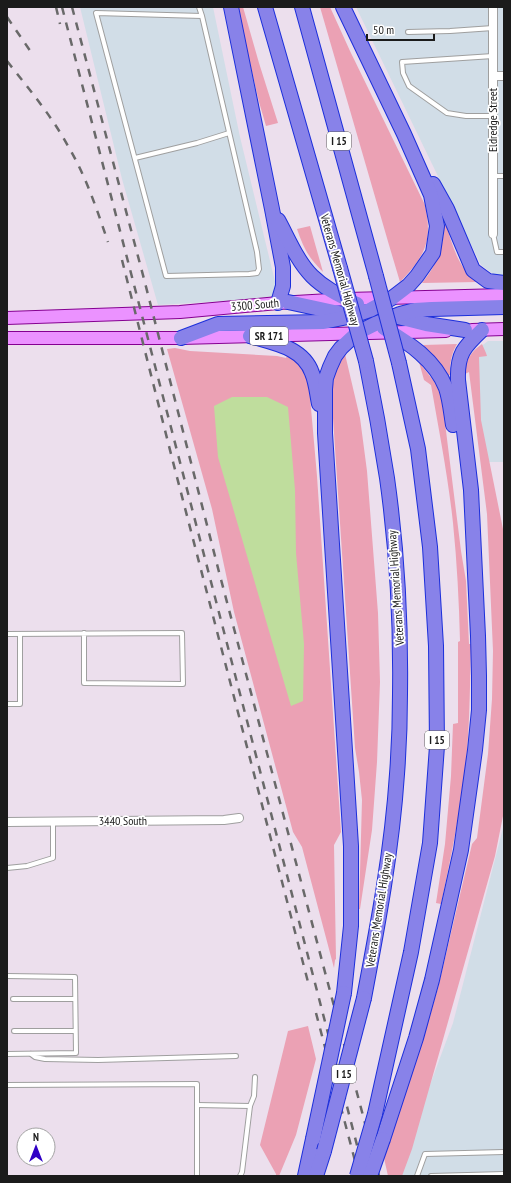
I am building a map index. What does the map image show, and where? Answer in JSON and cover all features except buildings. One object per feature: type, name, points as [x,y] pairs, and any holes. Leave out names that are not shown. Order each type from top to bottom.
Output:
[{"type":"highway","points":[[231,7],[283,267],[283,303],[352,316],[375,324],[411,345],[428,360],[446,388],[450,404],[464,508],[474,568]]},
{"type":"highway","name":"Veterans Memorial Highway","points":[[265,7],[366,361],[387,479],[397,581],[400,650],[398,774],[382,903],[364,998],[324,1151],[316,1176]]},
{"type":"highway","name":"I 15","points":[[302,7],[399,363],[418,449],[430,547],[436,646],[437,746],[428,851],[411,952],[375,1114],[357,1176]]},
{"type":"highway","points":[[181,338],[218,324],[323,322],[352,316],[370,310],[392,298],[413,281],[433,253],[437,226],[431,195],[404,134],[343,7]]},
{"type":"highway","points":[[404,134],[447,209],[473,270],[488,281],[504,283]]},
{"type":"highway","points":[[272,209],[306,270],[325,287],[370,310],[426,324],[465,330]]},
{"type":"highway","points":[[305,1176],[344,993],[351,926],[351,846],[325,433],[326,378],[330,367],[341,348],[357,333],[394,316],[419,310],[504,307]]},
{"type":"highway","points":[[370,1176],[416,1038],[432,980],[461,850],[472,778],[479,710],[479,656],[471,490],[457,367],[466,345],[482,330]]},
{"type":"highway","points":[[250,336],[291,348],[303,358],[312,372],[325,433]]},
{"type":"main road","name":"3300 South","points":[[7,318],[180,312],[347,299],[504,295]]},
{"type":"main road","name":"SR 171","points":[[7,338],[181,338],[504,329]]},
{"type":"street","name":"Eldredge Street","points":[[493,234],[494,7]]},
{"type":"street","points":[[493,76],[504,76]]},
{"type":"street","name":"3440 South","points":[[7,822],[224,820],[240,818]]},
{"type":"lane","points":[[199,7],[202,16],[230,133],[257,252],[259,269],[257,273],[166,276],[96,13],[202,16]]},
{"type":"lane","points":[[408,32],[493,28]]},
{"type":"lane","points":[[493,56],[402,62],[403,73],[409,86],[447,113],[466,116],[493,116]]},
{"type":"lane","points":[[135,158],[197,143],[230,133]]},
{"type":"lane","points":[[493,176],[504,176]]},
{"type":"lane","points":[[493,234],[497,252],[504,252]]},
{"type":"lane","points":[[7,634],[84,633],[182,633],[183,684],[84,683],[84,633]]},
{"type":"lane","points":[[7,704],[20,704],[20,634]]},
{"type":"lane","points":[[7,868],[27,866],[53,858],[53,822]]},
{"type":"lane","points":[[7,976],[75,977],[76,1053],[7,1054]]},
{"type":"lane","points":[[13,999],[75,999]]},
{"type":"lane","points":[[14,1031],[75,1031]]},
{"type":"lane","points":[[30,1053],[35,1057],[45,1059],[98,1060],[236,1056]]},
{"type":"lane","points":[[240,1176],[242,1172],[250,1106],[254,1096],[256,1076]]},
{"type":"lane","points":[[7,1085],[197,1084],[197,1176]]},
{"type":"lane","points":[[197,1105],[250,1106]]},
{"type":"lane","points":[[417,1176],[425,1154],[504,1152]]},
{"type":"lane","points":[[431,1176],[504,1174]]},
{"type":"shaded area","points":[[80,7],[213,7],[240,137],[279,298],[158,305],[122,179]]},
{"type":"shaded area","points":[[237,7],[243,7],[278,123],[266,126]]},
{"type":"shaded area","points":[[320,7],[330,7],[425,205],[428,229],[425,247],[416,264],[400,282],[389,245]]},
{"type":"shaded area","points":[[356,7],[504,7],[504,279],[500,279],[481,265]]},
{"type":"shaded area","points":[[444,225],[446,225],[454,249],[465,270],[477,282],[422,283],[435,263],[441,249]]},
{"type":"shaded area","points":[[310,226],[323,272],[307,252],[297,229]]},
{"type":"shaded area","points":[[488,341],[504,341],[504,462],[481,462],[471,354]]},
{"type":"shaded area","points":[[457,344],[451,359],[450,375],[448,375],[437,359],[423,345]]},
{"type":"shaded area","points":[[482,344],[487,356],[479,357],[481,420],[504,534],[504,811],[495,856],[412,1149],[402,1176],[388,1176],[384,1158],[419,1052],[438,988],[472,844],[477,838],[488,754],[492,699],[493,651],[487,514],[469,372],[465,374],[467,360]]},
{"type":"shaded area","points":[[175,348],[190,351],[277,356],[286,358],[287,356],[302,367],[308,382],[317,476],[341,832],[334,845],[336,959],[334,968],[302,847],[293,832],[234,612],[212,509],[167,349]]},
{"type":"shaded area","points":[[345,354],[360,418],[367,471],[378,613],[380,682],[377,762],[372,830],[360,909],[362,800],[355,748],[332,403],[334,377]]},
{"type":"shaded area","points":[[419,362],[436,384],[442,399],[466,581],[469,644],[471,644],[469,724],[465,770],[456,828],[441,904],[436,903],[445,844],[451,776],[453,724],[458,723],[458,642],[460,641],[459,612],[457,567],[446,471],[431,385],[424,380]]},
{"type":"shaded area","points":[[232,397],[267,397],[288,407],[295,490],[296,553],[304,644],[303,701],[291,706],[218,457],[214,406]]},
{"type":"shaded area","points":[[504,824],[504,1176],[396,1176],[453,1023]]},
{"type":"shaded area","points":[[308,1026],[316,1059],[296,1135],[279,1176],[276,1176],[260,1145],[288,1031]]},
{"type":"railway","points":[[56,7],[60,24]]},
{"type":"railway","points":[[62,7],[365,1176]]},
{"type":"railway","points":[[72,7],[219,572],[379,1176]]},
{"type":"railway","points":[[7,17],[33,55]]},
{"type":"railway","points":[[7,61],[47,113],[74,157],[91,193],[108,242]]},
{"type":"railway","points":[[122,260],[308,982]]},
{"type":"railway","points":[[316,1013],[359,1176]]}]
